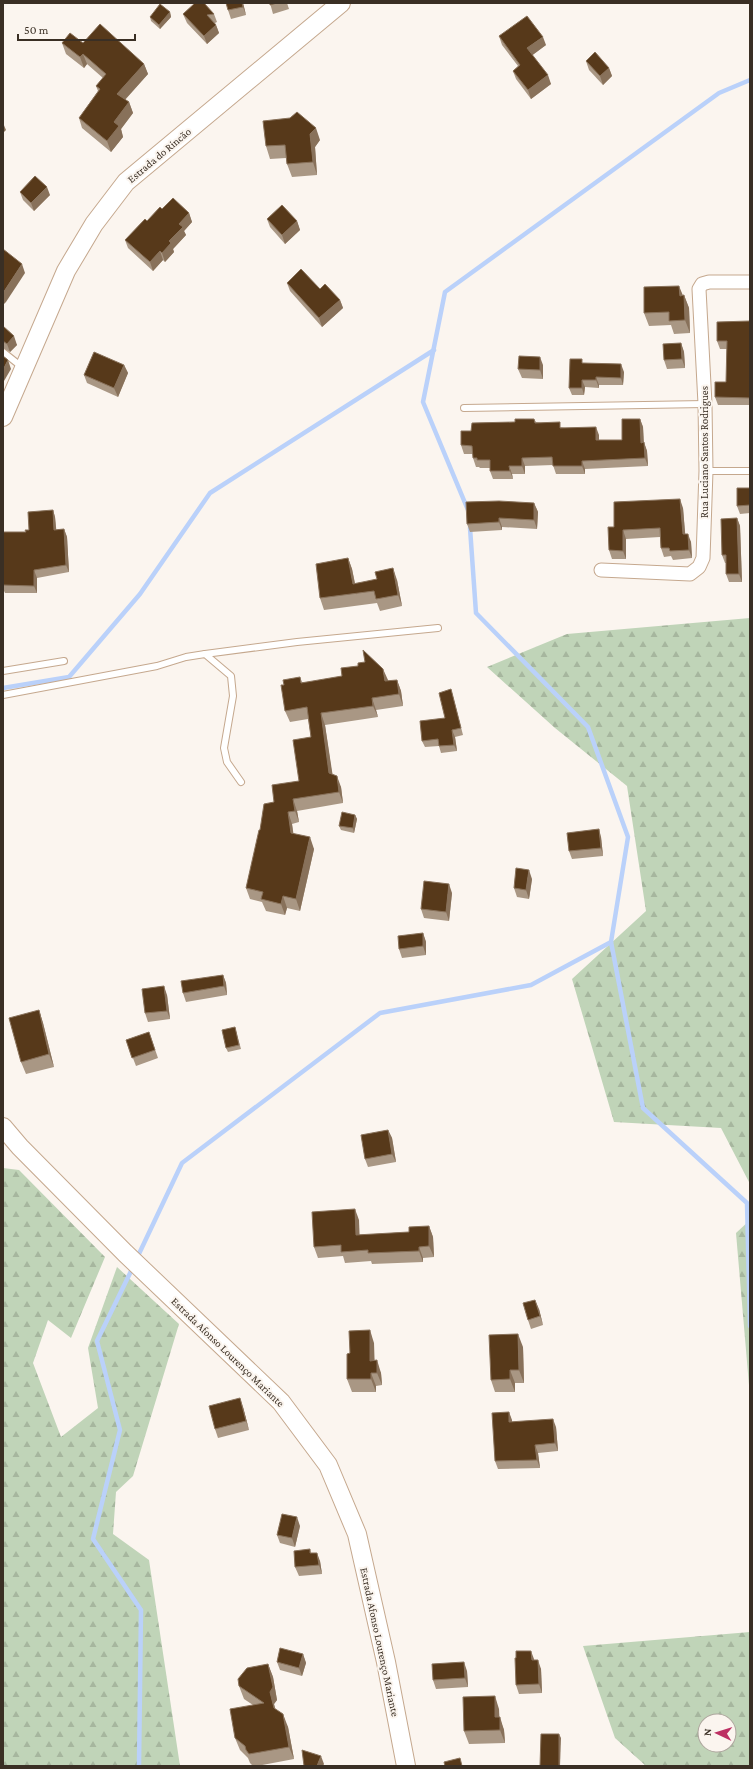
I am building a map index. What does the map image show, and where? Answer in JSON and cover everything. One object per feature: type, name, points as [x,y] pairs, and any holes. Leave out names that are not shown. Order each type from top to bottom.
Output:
[{"type":"main road","name":"Estrada do Rincão","points":[[3,417],[66,271],[94,224],[126,182],[341,3]]},
{"type":"main road","name":"Estrada Afonso Lourenço Mariante","points":[[3,1127],[20,1147],[125,1253],[281,1402],[328,1465],[357,1534],[386,1662],[406,1766]]},
{"type":"street","name":"Rua Luciano Santos Rodrigues","points":[[601,570],[690,574],[699,567],[703,558],[706,471],[705,404],[699,289],[702,284],[709,282],[750,282]]},
{"type":"lane","points":[[3,352],[23,368]]},
{"type":"lane","points":[[464,408],[705,404]]},
{"type":"lane","points":[[706,471],[750,471]]},
{"type":"lane","points":[[3,695],[157,666],[186,657],[205,654],[304,641],[438,628]]},
{"type":"lane","points":[[205,654],[231,676],[233,696],[224,748],[227,762],[241,782]]},
{"type":"lane","points":[[3,671],[64,661]]},
{"type":"green space","points":[[750,618],[750,1184],[721,1128],[614,1122],[572,979],[646,911],[627,786],[555,728],[487,667],[567,634]]},
{"type":"green space","points":[[3,1168],[19,1170],[105,1257],[71,1338],[48,1320],[33,1363],[61,1437],[98,1408],[88,1348],[117,1267],[179,1324],[133,1476],[116,1492],[113,1534],[149,1560],[180,1766],[3,1766]]},
{"type":"green space","points":[[750,1220],[750,1397],[736,1233]]},
{"type":"green space","points":[[750,1632],[750,1766],[646,1766],[615,1738],[583,1646]]},
{"type":"building","points":[[195,3],[204,3],[214,14],[207,15],[216,25],[204,36],[183,14]]},
{"type":"building","points":[[226,3],[242,3],[243,7],[228,10]]},
{"type":"building","points":[[160,4],[170,12],[159,25],[150,17]]},
{"type":"building","points":[[527,16],[543,37],[527,48],[548,75],[528,90],[513,71],[520,65],[499,36]]},
{"type":"building","points":[[100,24],[144,64],[117,94],[129,102],[114,122],[119,126],[107,141],[79,118],[100,89],[96,86],[106,74],[83,54],[80,57],[62,43],[70,33],[83,43]]},
{"type":"building","points":[[595,52],[609,68],[600,76],[586,61]]},
{"type":"building","points":[[297,112],[316,128],[310,134],[313,162],[287,164],[285,145],[266,146],[263,121],[290,118]]},
{"type":"building","points":[[35,176],[47,187],[31,203],[20,192]]},
{"type":"building","points":[[173,198],[189,213],[179,224],[183,227],[169,241],[171,243],[162,253],[160,251],[150,262],[125,240],[145,219],[147,221],[160,207],[162,209]]},
{"type":"building","points":[[282,205],[297,221],[282,235],[267,219]]},
{"type":"building","points":[[3,249],[22,264],[3,293]]},
{"type":"building","points":[[301,269],[320,289],[325,284],[340,300],[319,318],[287,283]]},
{"type":"building","points":[[679,286],[680,296],[684,295],[685,320],[669,321],[669,312],[644,313],[644,287]]},
{"type":"building","points":[[750,321],[750,398],[715,397],[715,382],[726,382],[727,341],[717,341],[717,322]]},
{"type":"building","points":[[3,326],[14,336],[7,344],[3,341]]},
{"type":"building","points":[[681,343],[682,359],[664,360],[663,344]]},
{"type":"building","points":[[94,352],[124,365],[114,388],[84,375]]},
{"type":"building","points":[[3,356],[8,360],[3,370]]},
{"type":"building","points":[[519,356],[540,357],[540,370],[518,369]]},
{"type":"building","points":[[570,359],[582,359],[582,363],[621,364],[621,378],[596,377],[596,380],[582,380],[582,388],[569,388]]},
{"type":"building","points":[[515,419],[534,419],[535,423],[560,422],[560,428],[596,427],[596,440],[622,440],[622,419],[640,419],[641,443],[644,442],[645,458],[582,461],[582,466],[553,466],[552,457],[522,458],[522,466],[509,466],[510,471],[490,471],[490,460],[477,460],[477,458],[473,458],[472,446],[461,445],[461,431],[471,431],[472,423],[515,422]]},
{"type":"building","points":[[737,488],[750,488],[750,505],[737,506]]},
{"type":"building","points":[[680,499],[683,534],[688,534],[689,550],[670,551],[669,548],[661,548],[660,528],[623,530],[623,551],[609,550],[608,527],[614,527],[614,502]]},
{"type":"building","points":[[499,501],[534,503],[534,520],[499,518],[499,522],[467,524],[466,502]]},
{"type":"building","points":[[53,510],[54,530],[64,529],[66,565],[34,570],[34,586],[3,585],[3,532],[26,532],[25,530],[29,530],[28,512]]},
{"type":"building","points":[[737,518],[739,574],[726,574],[726,555],[722,555],[721,519]]},
{"type":"building","points":[[348,558],[353,584],[377,579],[375,572],[393,568],[398,595],[376,599],[374,591],[320,598],[316,564]]},
{"type":"building","points":[[363,650],[383,669],[385,681],[397,680],[399,694],[372,698],[373,706],[321,713],[329,773],[337,776],[339,792],[293,799],[295,811],[288,812],[291,833],[310,837],[296,899],[283,896],[281,904],[261,899],[263,892],[246,888],[260,830],[264,804],[274,802],[272,785],[299,781],[293,740],[311,737],[307,707],[285,711],[281,685],[284,685],[283,680],[300,677],[301,683],[342,676],[341,668],[358,666],[358,663],[365,662]]},
{"type":"building","points":[[451,689],[461,728],[452,730],[454,745],[439,746],[438,739],[422,741],[420,721],[445,718],[439,693]]},
{"type":"building","points":[[342,812],[355,815],[353,828],[339,826]]},
{"type":"building","points":[[599,829],[601,848],[569,851],[567,833]]},
{"type":"building","points":[[516,868],[529,870],[526,890],[514,888]]},
{"type":"building","points":[[424,881],[449,884],[446,912],[421,909]]},
{"type":"building","points":[[423,933],[423,946],[399,949],[398,936]]},
{"type":"building","points":[[223,975],[224,986],[183,993],[181,981]]},
{"type":"building","points":[[164,986],[167,1011],[145,1013],[142,989]]},
{"type":"building","points":[[39,1010],[49,1054],[21,1062],[9,1018]]},
{"type":"building","points":[[235,1027],[239,1045],[226,1048],[222,1030]]},
{"type":"building","points":[[149,1032],[155,1050],[132,1058],[126,1040]]},
{"type":"building","points":[[388,1130],[392,1154],[365,1159],[361,1135]]},
{"type":"building","points":[[355,1209],[356,1235],[409,1232],[409,1227],[429,1226],[429,1246],[419,1247],[419,1251],[368,1253],[368,1250],[341,1252],[341,1245],[314,1247],[312,1212]]},
{"type":"building","points":[[535,1300],[540,1316],[528,1320],[523,1303]]},
{"type":"building","points":[[370,1330],[370,1361],[377,1360],[377,1373],[371,1373],[371,1379],[347,1379],[347,1354],[350,1353],[349,1331]]},
{"type":"building","points":[[518,1334],[519,1370],[510,1370],[510,1379],[491,1380],[489,1335]]},
{"type":"building","points":[[240,1398],[246,1421],[215,1429],[209,1406]]},
{"type":"building","points":[[509,1412],[509,1422],[553,1419],[555,1443],[535,1445],[537,1460],[495,1461],[492,1413]]},
{"type":"building","points":[[282,1514],[297,1517],[292,1538],[277,1535]]},
{"type":"building","points":[[310,1549],[310,1553],[317,1553],[319,1565],[295,1567],[294,1551]]},
{"type":"building","points":[[280,1648],[303,1654],[299,1668],[277,1662]]},
{"type":"building","points":[[516,1651],[531,1651],[532,1660],[538,1660],[539,1684],[516,1685]]},
{"type":"building","points":[[464,1662],[465,1678],[433,1680],[432,1664]]},
{"type":"building","points":[[268,1664],[273,1687],[270,1692],[274,1708],[283,1714],[289,1747],[249,1754],[245,1746],[235,1738],[230,1709],[264,1703],[239,1686],[238,1679],[247,1668]]},
{"type":"building","points":[[495,1696],[495,1717],[500,1717],[500,1730],[464,1731],[463,1697]]},
{"type":"building","points":[[541,1734],[559,1734],[559,1766],[540,1766]]},
{"type":"building","points":[[302,1750],[321,1756],[317,1766],[304,1766]]},
{"type":"building","points":[[460,1758],[462,1766],[445,1766],[444,1762]]},
{"type":"waterway","points":[[468,510],[423,402],[445,292],[719,93],[750,80]]},
{"type":"waterway","points":[[3,688],[69,677],[140,594],[210,493],[434,350]]},
{"type":"waterway","points":[[470,528],[476,613],[588,727],[628,837],[611,942],[643,1108],[747,1203],[750,1326]]},
{"type":"waterway","points":[[137,1258],[182,1163],[380,1013],[531,985],[611,942]]},
{"type":"waterway","points":[[133,1267],[97,1341],[120,1430],[93,1539],[141,1610],[139,1766]]}]
